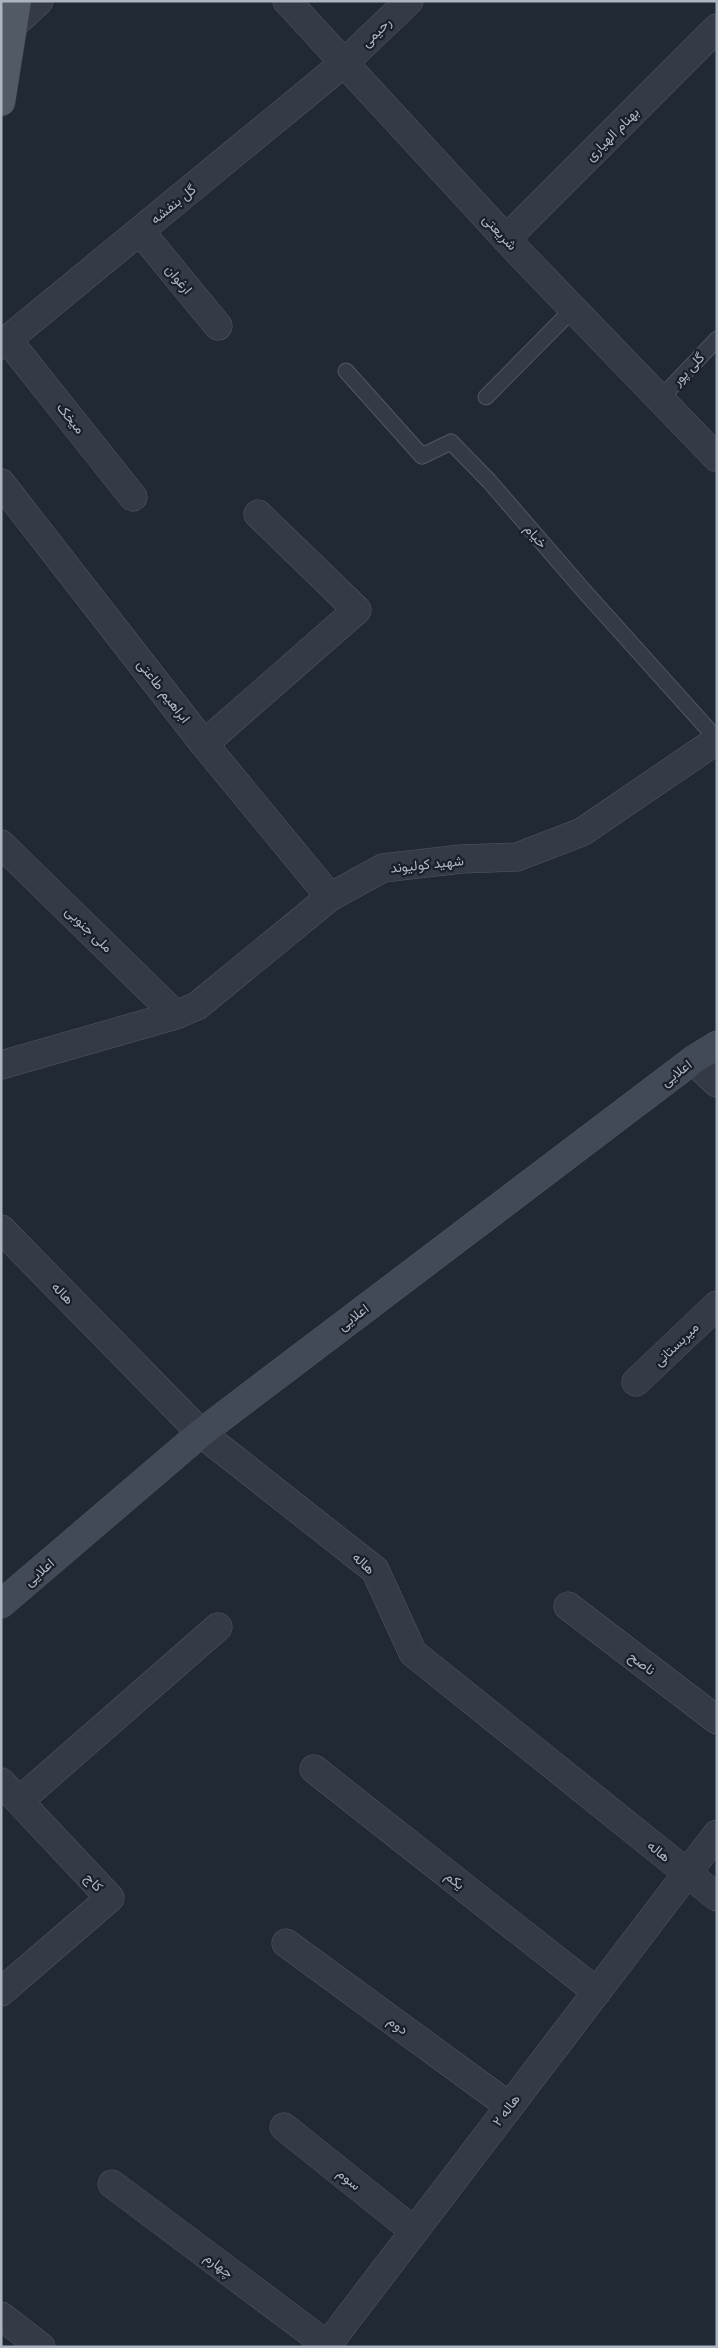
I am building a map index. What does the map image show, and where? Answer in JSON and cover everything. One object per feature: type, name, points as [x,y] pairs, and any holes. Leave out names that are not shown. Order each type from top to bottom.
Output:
[{"type":"main road","points":[[1,102],[15,13]]},
{"type":"street","points":[[15,13],[39,1]]},
{"type":"street","name":"شریعتی","points":[[287,1],[506,239],[717,458]]},
{"type":"street","name":"رحیمی","points":[[344,63],[409,1]]},
{"type":"street","name":"بهنام الهیاری","points":[[506,239],[717,28]]},
{"type":"street","name":"گل بنفشه","points":[[5,342],[344,63]]},
{"type":"street","name":"ارغوان","points":[[140,231],[218,326]]},
{"type":"street","name":"میخک","points":[[5,342],[133,497]]},
{"type":"street","name":"ابراهیم طاعتی","points":[[1,483],[204,744],[330,897]]},
{"type":"street","points":[[204,744],[357,610],[258,514]]},
{"type":"street","name":"شهید کولیوند","points":[[1,1064],[176,1015],[197,1006],[330,897],[384,868],[460,859],[517,857],[582,832],[717,740]]},
{"type":"street","name":"ملی جنوبی","points":[[1,844],[176,1015]]},
{"type":"street","name":"اعلایی","points":[[1,1604],[201,1433],[693,1060],[717,1045]]},
{"type":"street","name":"شهید کولیوند","points":[[1,1052],[37,1054]]},
{"type":"street","points":[[693,1060],[717,1083]]},
{"type":"street","name":"هاله","points":[[1,1229],[201,1433],[375,1570],[413,1653],[717,1897]]},
{"type":"street","name":"میربستانی","points":[[636,1382],[717,1305]]},
{"type":"street","name":"ناصح","points":[[568,1606],[717,1720]]},
{"type":"street","points":[[10,1792],[218,1627]]},
{"type":"street","name":"یکم","points":[[314,1769],[597,1992]]},
{"type":"street","name":"کاج","points":[[1,1992],[110,1898],[10,1792]]},
{"type":"street","name":"هاله ۲","points":[[326,2346],[717,1834]]},
{"type":"street","name":"دوم","points":[[286,1943],[509,2106]]},
{"type":"street","name":"سوم","points":[[284,2127],[414,2231]]},
{"type":"street","name":"چهارم","points":[[112,2184],[326,2346]]},
{"type":"street","points":[[1,2316],[41,2347]]},
{"type":"lane","points":[[486,397],[573,309]]},
{"type":"lane","name":"گلی پور","points":[[660,399],[717,339]]},
{"type":"lane","name":"خیام","points":[[346,371],[422,456],[451,442],[489,481],[584,592],[717,740]]}]
